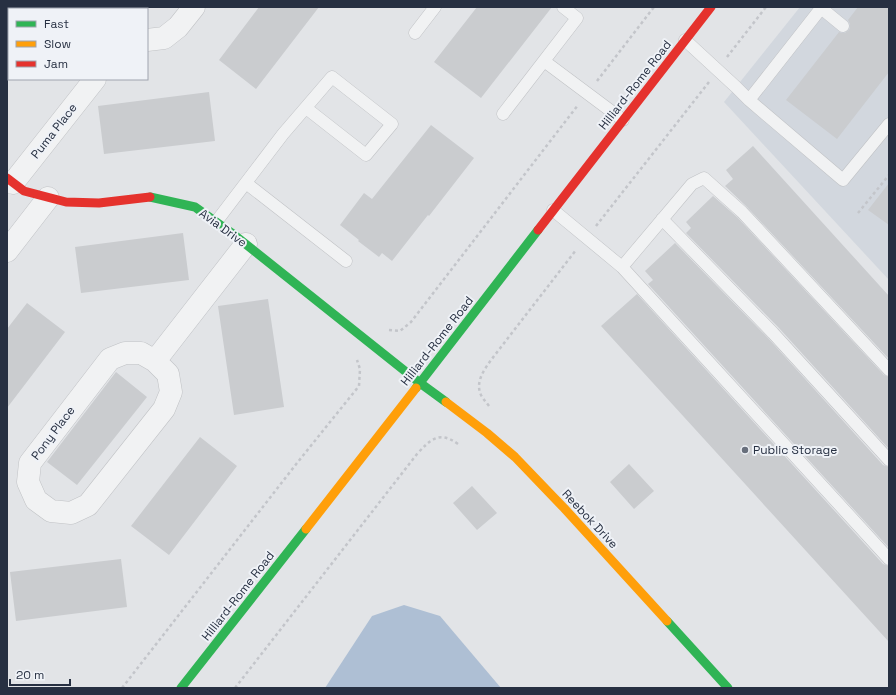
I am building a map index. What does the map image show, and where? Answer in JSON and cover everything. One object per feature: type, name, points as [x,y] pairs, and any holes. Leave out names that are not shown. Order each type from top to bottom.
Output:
[{"type":"street","points":[[148,40],[164,38],[178,27],[194,7]]},
{"type":"street","name":"Hilliard-Rome Road","points":[[181,688],[420,383],[711,7]]},
{"type":"street","name":"Puma Place","points":[[10,180],[94,80]]},
{"type":"street","name":"Avia Drive","points":[[10,180],[24,191],[66,202],[99,203],[150,197],[195,207],[246,244],[420,383]]},
{"type":"street","points":[[7,251],[48,198]]},
{"type":"street","points":[[155,361],[246,244]]},
{"type":"street","name":"Pony Place","points":[[125,353],[141,353],[155,361],[168,374],[171,392],[164,409],[88,505],[71,513],[52,511],[36,500],[28,482],[30,463],[110,359],[125,353]]},
{"type":"street","name":"Reebok Drive","points":[[420,383],[487,433],[515,457],[564,508],[728,688]]},
{"type":"lane","points":[[415,33],[435,7]]},
{"type":"lane","points":[[503,114],[577,18],[563,7]]},
{"type":"lane","points":[[749,100],[821,8],[843,26]]},
{"type":"lane","points":[[685,40],[749,100],[843,180],[889,124]]},
{"type":"lane","points":[[544,61],[623,120]]},
{"type":"lane","points":[[216,222],[283,134],[332,77],[392,124],[366,155],[306,108]]},
{"type":"lane","points":[[622,267],[692,184],[704,178],[742,212],[889,370]]},
{"type":"lane","points":[[246,183],[346,261]]},
{"type":"lane","points":[[553,210],[622,267],[889,559]]},
{"type":"lane","points":[[662,219],[773,333],[889,460]]},
{"type":"path","points":[[383,329],[400,331],[411,322],[654,7]]},
{"type":"path","points":[[726,59],[766,7]]},
{"type":"path","points":[[858,213],[889,175]]},
{"type":"path","points":[[122,688],[359,386],[360,370],[357,360]]},
{"type":"path","points":[[235,688],[427,443],[438,437],[450,438],[458,444]]},
{"type":"shaded area","points":[[800,7],[889,7],[889,280],[724,102]]},
{"type":"water","points":[[404,605],[440,616],[501,688],[325,688],[372,616]]},
{"type":"building","points":[[259,7],[319,7],[256,89],[219,60]]},
{"type":"building","points":[[477,7],[552,7],[481,98],[434,62]]},
{"type":"building","points":[[858,7],[889,7],[889,72],[837,139],[786,100],[839,32],[845,33],[849,30],[850,24],[848,20]]},
{"type":"building","points":[[209,92],[215,141],[104,154],[98,106]]},
{"type":"building","points":[[431,125],[474,158],[392,261],[382,253],[379,257],[340,225],[364,193],[372,199]]},
{"type":"building","points":[[753,146],[889,296],[889,359],[747,207],[725,186],[733,179],[726,170]]},
{"type":"building","points":[[889,183],[889,225],[868,210]]},
{"type":"building","points":[[713,196],[737,217],[884,375],[889,377],[889,449],[779,328],[686,233],[691,228],[686,222]]},
{"type":"building","points":[[183,233],[189,280],[81,293],[75,247]]},
{"type":"building","name":"Public Storage","points":[[675,243],[768,338],[883,465],[889,467],[889,548],[648,284],[653,280],[645,271]]},
{"type":"building","name":"Public Storage","points":[[637,294],[883,564],[889,566],[889,642],[601,326]]},
{"type":"building","points":[[268,299],[284,407],[234,415],[218,306]]},
{"type":"building","points":[[27,303],[65,332],[7,408],[7,329]]},
{"type":"building","points":[[116,372],[147,397],[77,485],[47,462]]},
{"type":"building","points":[[200,437],[237,466],[169,555],[131,526]]},
{"type":"building","points":[[629,464],[654,491],[634,509],[610,482]]},
{"type":"building","points":[[472,486],[497,513],[477,530],[453,503]]},
{"type":"building","points":[[121,559],[127,607],[16,621],[10,572]]},
{"type":"traffic: fast","points":[[150,197],[195,207],[233,234],[446,402]]},
{"type":"traffic: fast","points":[[416,388],[538,230]]},
{"type":"traffic: fast","points":[[181,688],[306,529]]},
{"type":"traffic: fast","points":[[667,621],[728,688]]},
{"type":"traffic: slow","points":[[306,529],[416,388]]},
{"type":"traffic: slow","points":[[446,402],[487,433],[515,457],[564,508],[667,621]]},
{"type":"traffic: jam","points":[[538,230],[711,7]]},
{"type":"traffic: jam","points":[[7,178],[24,191],[66,202],[99,203],[150,197]]},
{"type":"place","name":"Public Storage","points":[[745,450]]}]
